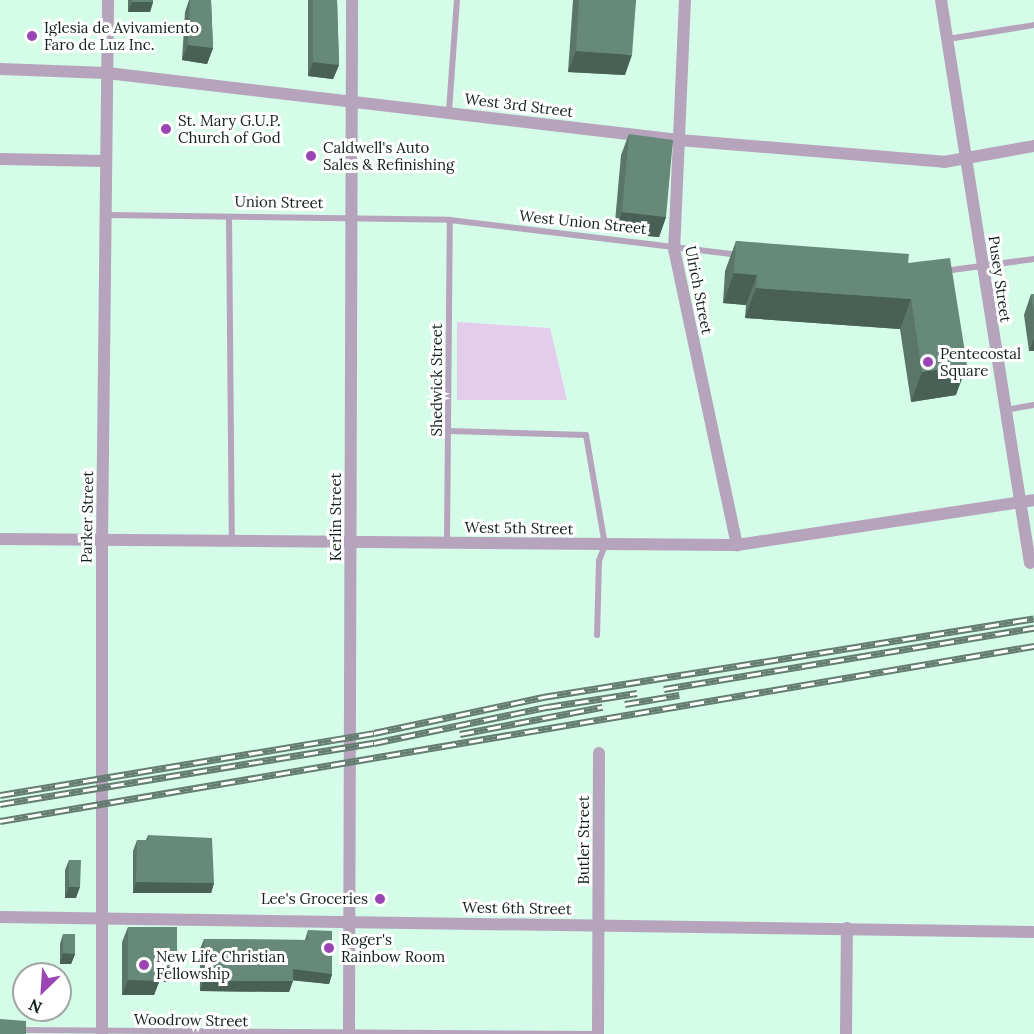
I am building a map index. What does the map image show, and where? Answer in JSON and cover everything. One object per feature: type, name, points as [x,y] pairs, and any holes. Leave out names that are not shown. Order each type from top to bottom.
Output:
[{"type":"street","name":"Parker Street","points":[[102,1032],[102,541],[108,0]]},
{"type":"street","name":"Kerlin Street","points":[[349,1033],[352,0]]},
{"type":"street","name":"Ulrich Street","points":[[685,0],[674,249],[736,545]]},
{"type":"street","name":"Pusey Street","points":[[941,0],[969,156],[982,268],[1030,563]]},
{"type":"street","name":"West 3rd Street","points":[[0,69],[106,73],[449,111],[679,140],[944,162],[1034,146]]},
{"type":"street","points":[[0,159],[106,161]]},
{"type":"street","name":"West 5th Street","points":[[0,539],[736,545],[1034,500]]},
{"type":"street","name":"Butler Street","points":[[598,1034],[599,753]]},
{"type":"street","name":"West 6th Street","points":[[0,917],[1034,932]]},
{"type":"street","points":[[846,1034],[847,928]]},
{"type":"lane","points":[[449,111],[457,0]]},
{"type":"lane","points":[[948,39],[1034,25]]},
{"type":"lane","name":"Union Street","points":[[107,215],[450,220]]},
{"type":"lane","points":[[229,217],[232,541]]},
{"type":"lane","name":"West Union Street","points":[[450,220],[652,242],[674,249],[744,255]]},
{"type":"lane","name":"Shedwick Street","points":[[447,541],[450,220]]},
{"type":"lane","points":[[936,271],[982,268],[1034,259]]},
{"type":"lane","points":[[1005,410],[1034,405]]},
{"type":"lane","points":[[448,431],[586,435],[605,544],[599,561],[597,635]]},
{"type":"lane","name":"Woodrow Street","points":[[11,1030],[598,1034]]},
{"type":"shaded area","points":[[457,322],[550,328],[567,400],[457,400]]},
{"type":"building","points":[[132,0],[153,0],[153,2],[132,2]]},
{"type":"building","points":[[190,0],[211,0],[213,48],[188,45]]},
{"type":"building","points":[[313,0],[337,0],[339,65],[313,62]]},
{"type":"building","points":[[579,0],[636,0],[632,55],[576,51]]},
{"type":"building","points":[[629,134],[673,140],[666,217],[622,212]]},
{"type":"building","points":[[736,241],[909,254],[908,263],[950,258],[967,365],[922,372],[911,299],[756,288],[757,275],[734,273]]},
{"type":"building","points":[[1031,294],[1034,294],[1034,312]]},
{"type":"building","points":[[148,835],[212,838],[214,883],[136,882],[137,840],[148,840]]},
{"type":"building","points":[[69,860],[81,860],[80,887],[69,887]]},
{"type":"building","points":[[128,927],[177,927],[177,967],[160,967],[160,981],[128,980]]},
{"type":"building","points":[[308,930],[332,931],[332,974],[293,969],[293,981],[204,981],[204,939],[308,940]]},
{"type":"building","points":[[63,934],[75,934],[75,954],[63,953]]},
{"type":"building","points":[[0,1019],[26,1022],[26,1034],[0,1034]]},
{"type":"railway","points":[[0,795],[374,733],[543,697],[1034,618]]},
{"type":"railway","points":[[664,689],[1034,628]]},
{"type":"railway","points":[[0,821],[1034,646]]},
{"type":"railway","points":[[0,804],[374,743],[547,707],[637,693]]},
{"type":"railway","points":[[625,704],[679,695]]},
{"type":"railway","points":[[460,734],[602,707]]},
{"type":"place","name":"Iglesia de Avivamiento Faro de Luz Inc.","points":[[32,36]]},
{"type":"place","name":"St. Mary G.U.P. Church of God","points":[[166,129]]},
{"type":"place","name":"Caldwell's Auto Sales & Refinishing","points":[[311,156]]},
{"type":"place","name":"Pentecostal Square","points":[[928,362]]},
{"type":"place","name":"Lee's Groceries","points":[[380,899]]},
{"type":"place","name":"Roger's Rainbow Room","points":[[329,948]]},
{"type":"place","name":"New Life Christian Fellowship","points":[[144,965]]}]
